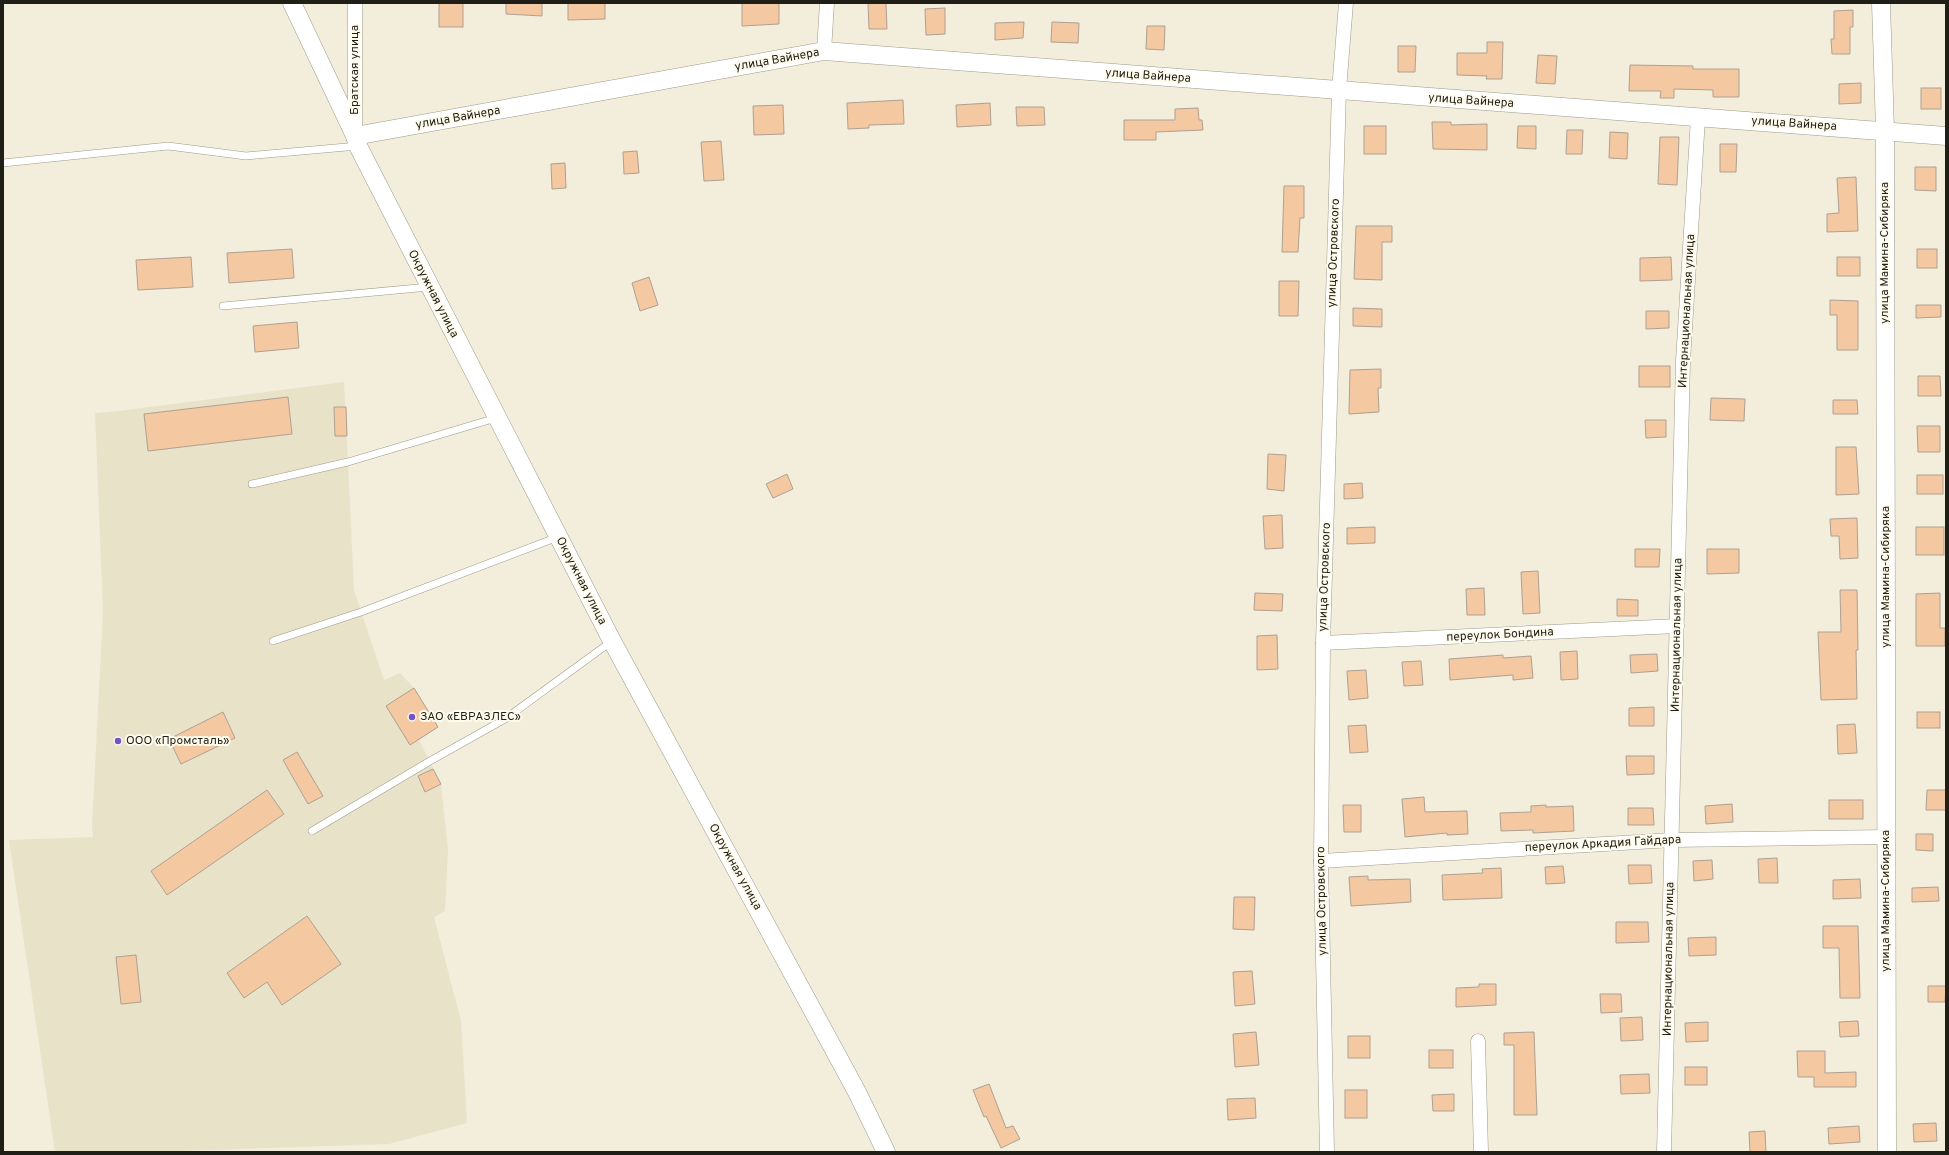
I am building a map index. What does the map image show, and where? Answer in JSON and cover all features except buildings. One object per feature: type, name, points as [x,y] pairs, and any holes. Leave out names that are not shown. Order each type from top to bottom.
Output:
[{"type":"street","name":"Окружная улица","points":[[292,3],[357,141],[496,418],[612,641],[857,1092],[886,1152]]},
{"type":"street","name":"Братская улица","points":[[355,3],[357,141]]},
{"type":"street","points":[[824,51],[827,3]]},
{"type":"street","name":"улица Островского","points":[[1326,1152],[1321,861],[1323,643],[1339,90],[1346,3]]},
{"type":"street","name":"улица Мамина-Сибиряка","points":[[1881,3],[1885,130],[1887,1152]]},
{"type":"street","name":"улица Вайнера","points":[[357,141],[824,51],[1698,118],[1885,130],[1946,136]]},
{"type":"street","name":"Интернациональная улица","points":[[1664,1152],[1683,361],[1698,118]]},
{"type":"street","name":"переулок Бондина","points":[[1323,643],[1677,626]]},
{"type":"street","name":"переулок Аркадия Гайдара","points":[[1321,861],[1672,840],[1886,836]]},
{"type":"street","points":[[1478,1040],[1481,1152]]},
{"type":"lane","points":[[3,163],[168,146],[246,156],[357,141]]},
{"type":"lane","points":[[223,306],[429,287]]},
{"type":"lane","points":[[252,484],[348,462],[496,418]]},
{"type":"lane","points":[[273,641],[361,612],[558,537]]},
{"type":"lane","points":[[312,831],[430,761],[505,719],[612,641]]},
{"type":"shaded area","name":"ЗАО «ЕВРАЗЛЕС»","points":[[344,382],[354,590],[384,680],[400,673],[414,688],[438,727],[419,740],[441,784],[448,851],[445,911],[434,917],[461,1021],[467,1123],[389,1144],[147,1152],[55,1152],[9,840],[93,837],[92,827],[103,611],[95,413]]},
{"type":"place","name":"ЗАО «ЕВРАЗЛЕС»","points":[[412,717]]},
{"type":"place","name":"ООО «Промсталь»","points":[[118,741]]}]
